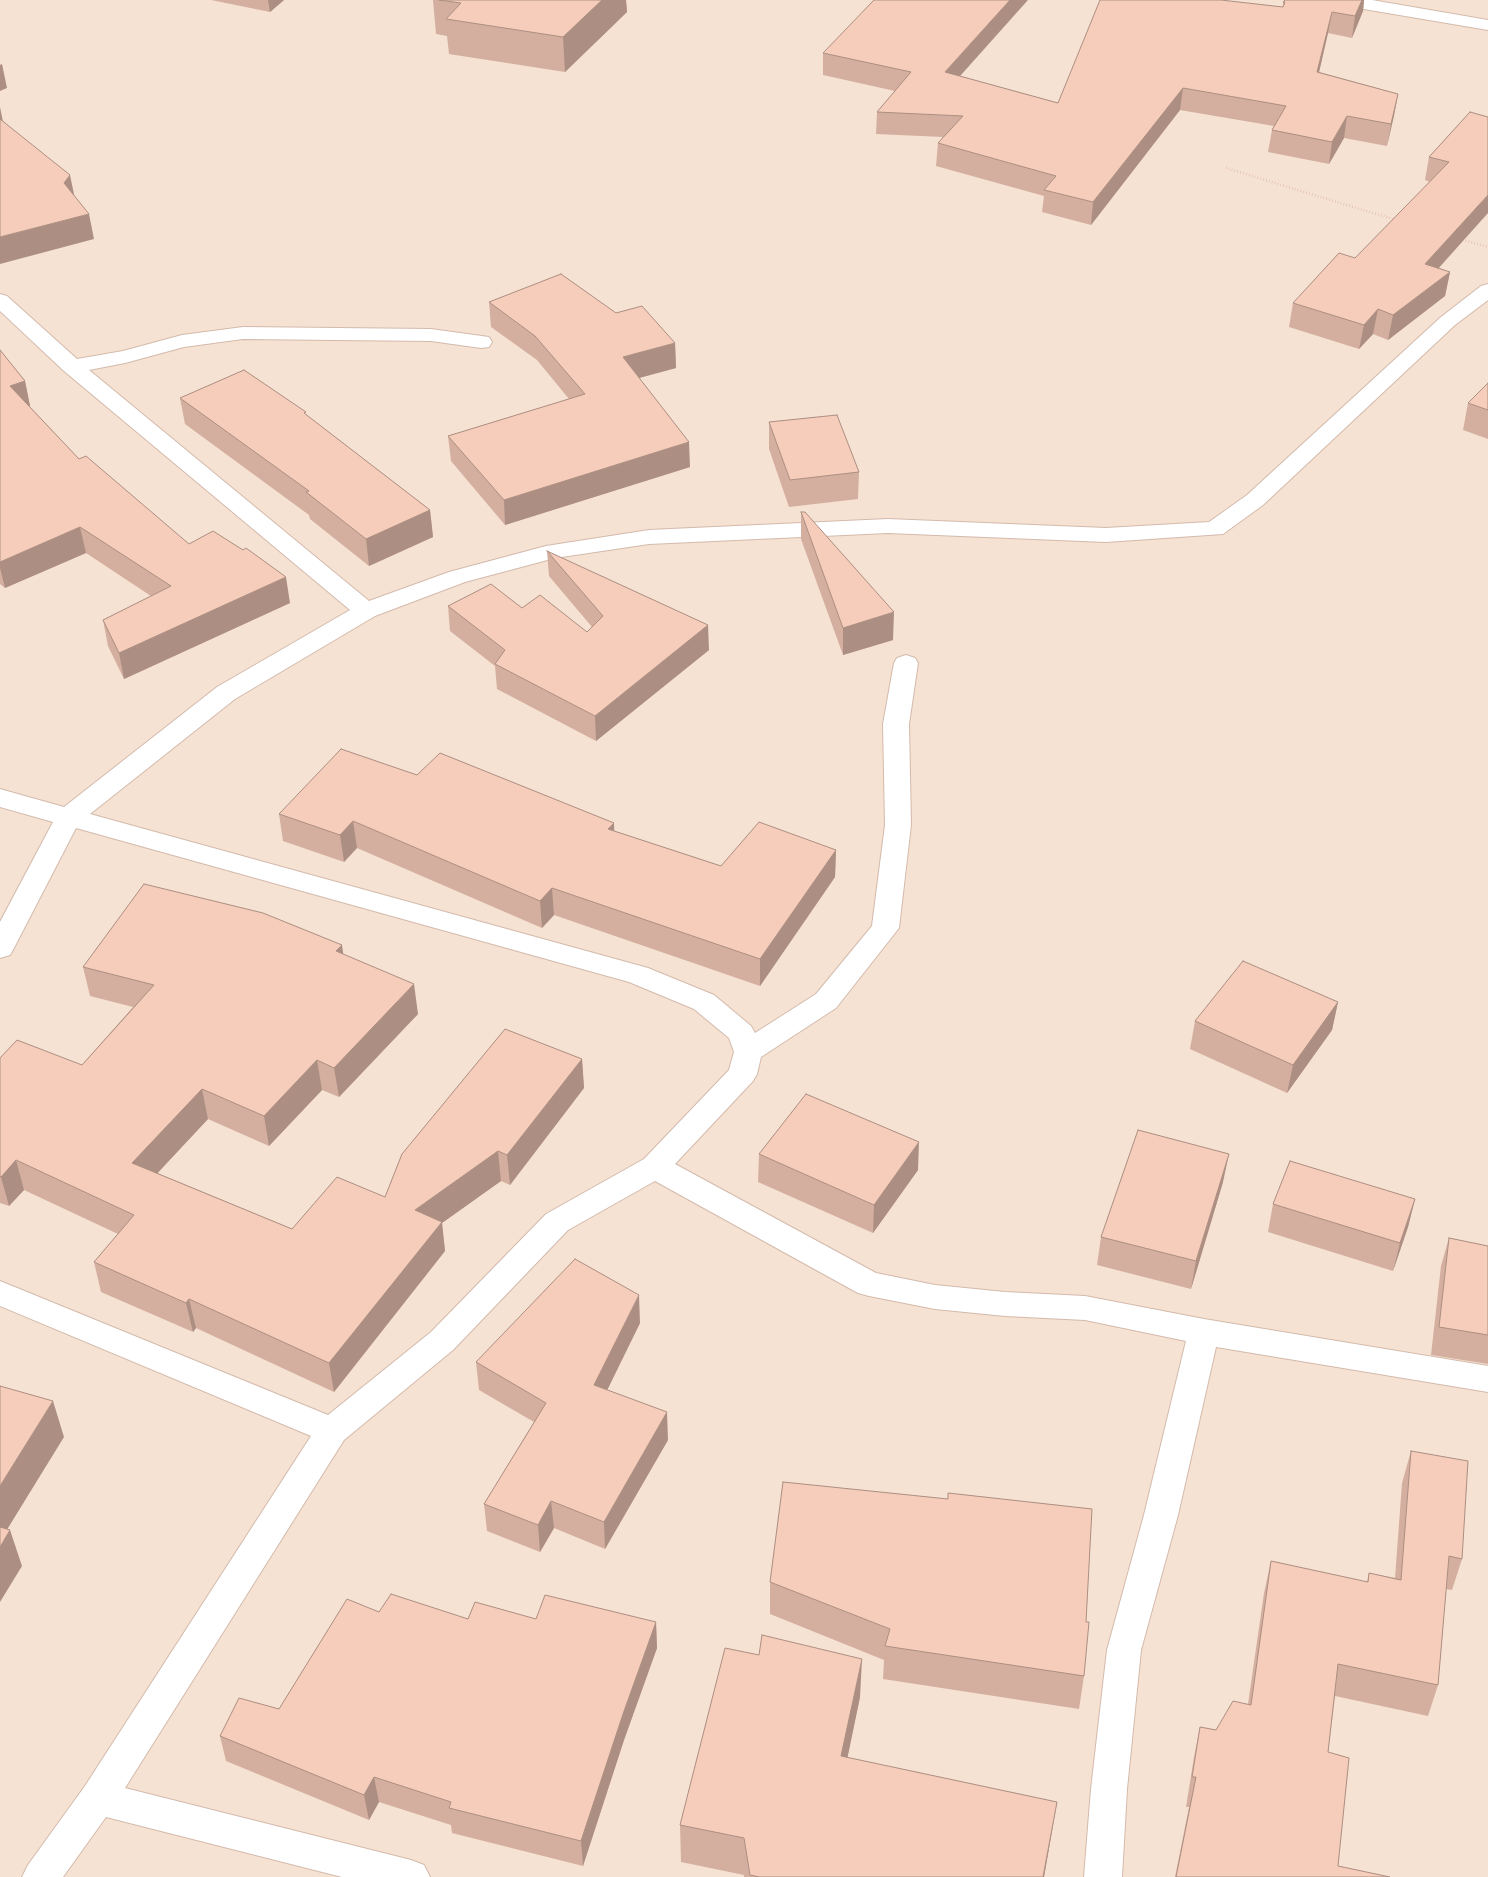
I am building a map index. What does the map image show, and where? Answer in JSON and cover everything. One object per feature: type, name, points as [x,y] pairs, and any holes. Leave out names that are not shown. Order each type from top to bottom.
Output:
[{"type":"street","points":[[1340,0],[1488,25]]},
{"type":"street","points":[[0,948],[69,818],[226,694],[366,611],[458,577],[544,554],[649,537],[888,526],[1106,534],[1215,529],[1255,500],[1448,322],[1488,290]]},
{"type":"street","points":[[0,300],[72,366],[366,611]]},
{"type":"street","points":[[72,366],[125,357],[182,341],[243,333],[431,335],[480,342]]},
{"type":"street","points":[[748,1052],[826,1001],[885,928],[898,825],[896,724],[906,663]]},
{"type":"street","points":[[0,798],[638,975],[704,1002],[741,1033],[748,1052],[743,1074],[656,1167],[557,1222],[442,1341],[332,1431],[98,1798],[41,1877]]},
{"type":"street","points":[[656,1167],[869,1284],[935,1297],[1005,1304],[1084,1308],[1204,1332],[1488,1379]]},
{"type":"street","points":[[0,1293],[332,1431]]},
{"type":"street","points":[[1102,1877],[1109,1789],[1124,1650],[1161,1515],[1204,1332]]},
{"type":"street","points":[[98,1798],[411,1877]]},
{"type":"path","points":[[1226,168],[1404,222]]},
{"type":"path","points":[[1459,239],[1488,247]]},
{"type":"shaded area","points":[[0,0],[1488,0],[1488,1877],[0,1877]]},
{"type":"building","points":[[439,0],[602,0],[563,37],[446,19],[461,3]]},
{"type":"building","points":[[874,0],[1010,0],[945,72],[1058,103],[1100,0],[1221,0],[1283,7],[1285,0],[1362,0],[1355,16],[1332,12],[1317,72],[1398,94],[1391,124],[1347,116],[1332,142],[1272,130],[1286,106],[1183,88],[1093,202],[1044,190],[1056,176],[938,143],[963,116],[877,112],[911,72],[823,53]]},
{"type":"building","points":[[1470,112],[1488,117],[1488,195],[1425,264],[1450,272],[1393,315],[1378,309],[1364,325],[1293,303],[1339,253],[1355,258],[1449,162],[1429,157]]},
{"type":"building","points":[[0,119],[70,175],[64,183],[89,214],[0,237]]},
{"type":"building","points":[[561,274],[616,313],[642,306],[675,343],[623,357],[689,442],[504,500],[448,436],[585,394],[535,336],[489,302]]},
{"type":"building","points":[[0,350],[25,381],[10,386],[79,459],[86,456],[189,544],[213,531],[243,550],[246,548],[286,577],[119,653],[103,620],[171,586],[80,527],[0,562]]},
{"type":"building","points":[[244,370],[306,412],[304,413],[430,510],[366,539],[306,492],[309,491],[180,398]]},
{"type":"building","points":[[1488,383],[1488,410],[1468,403]]},
{"type":"building","points":[[837,415],[859,472],[790,480],[769,422]]},
{"type":"building","points":[[801,512],[805,512],[894,612],[843,628]]},
{"type":"building","points":[[547,551],[708,625],[595,716],[495,664],[505,650],[448,606],[491,584],[522,608],[540,595],[587,632],[603,616]]},
{"type":"building","points":[[341,749],[417,775],[440,753],[614,823],[608,829],[721,866],[759,822],[836,850],[760,959],[552,888],[540,901],[353,821],[340,835],[279,814]]},
{"type":"building","points":[[144,884],[263,913],[342,945],[336,951],[414,984],[334,1068],[317,1060],[264,1116],[202,1089],[132,1163],[292,1229],[337,1177],[385,1197],[402,1154],[505,1029],[582,1059],[507,1155],[498,1151],[415,1210],[442,1222],[329,1363],[189,1299],[186,1303],[94,1262],[134,1215],[16,1160],[0,1176],[0,1058],[17,1040],[82,1065],[154,985],[83,967]]},
{"type":"building","points":[[1243,961],[1338,1002],[1293,1065],[1195,1021]]},
{"type":"building","points":[[806,1094],[919,1142],[874,1205],[759,1154]]},
{"type":"building","points":[[1138,1130],[1229,1154],[1196,1261],[1101,1237]]},
{"type":"building","points":[[1290,1161],[1415,1199],[1400,1243],[1273,1204]]},
{"type":"building","points":[[1449,1238],[1488,1246],[1488,1335],[1439,1327]]},
{"type":"building","points":[[575,1259],[639,1295],[594,1385],[667,1412],[604,1522],[551,1501],[538,1525],[484,1504],[546,1403],[476,1362]]},
{"type":"building","points":[[0,1386],[53,1401],[0,1486]]},
{"type":"building","points":[[1411,1451],[1468,1461],[1462,1559],[1449,1556],[1438,1685],[1338,1664],[1328,1752],[1349,1758],[1338,1866],[1390,1877],[1176,1877],[1196,1777],[1192,1777],[1200,1727],[1216,1730],[1233,1701],[1251,1705],[1271,1561],[1368,1582],[1369,1573],[1401,1580]]},
{"type":"building","points":[[783,1482],[948,1499],[948,1493],[1092,1509],[1086,1622],[1089,1622],[1084,1676],[885,1646],[890,1629],[770,1582]]},
{"type":"building","points":[[0,1527],[10,1530],[0,1547]]},
{"type":"building","points":[[391,1594],[468,1619],[475,1602],[536,1619],[545,1595],[656,1622],[581,1841],[449,1808],[451,1802],[374,1777],[364,1795],[220,1736],[239,1698],[279,1709],[347,1599],[379,1612]]},
{"type":"building","points":[[762,1635],[862,1659],[841,1756],[1057,1802],[1043,1877],[759,1877],[750,1875],[744,1838],[680,1825],[725,1648],[759,1655]]}]
